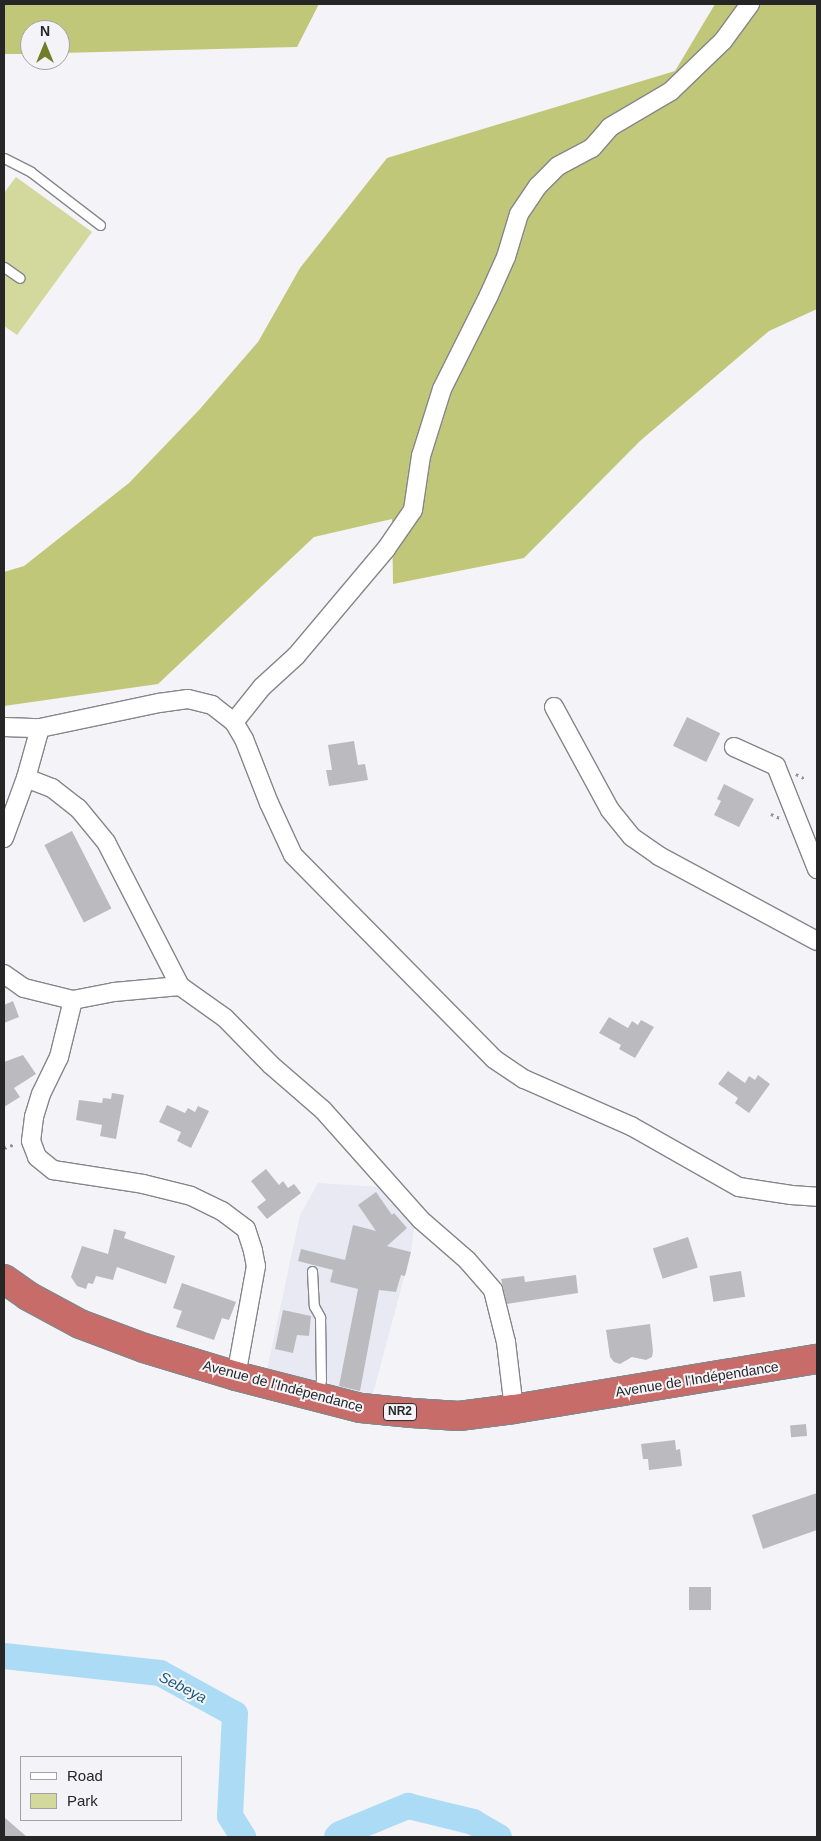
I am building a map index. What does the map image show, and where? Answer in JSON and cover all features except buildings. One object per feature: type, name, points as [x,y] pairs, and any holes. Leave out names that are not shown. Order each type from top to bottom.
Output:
[{"type":"highway","name":"Avenue de l'Indépendance","points":[[4,1279],[28,1296],[80,1324],[144,1348],[236,1376],[361,1408],[459,1416],[514,1409],[817,1359]]},
{"type":"street","points":[[234,722],[262,687],[296,656],[386,549],[412,510],[421,456],[442,389],[506,257],[519,214],[538,186],[558,166],[592,148],[610,127],[671,91],[723,41],[750,4]]},
{"type":"street","points":[[4,726],[40,728],[159,703],[188,700],[212,705],[234,722],[244,739],[269,803],[293,855],[494,1059],[524,1079],[631,1126],[739,1187],[817,1197]]},
{"type":"street","points":[[554,707],[610,810],[632,837],[659,856],[817,941]]},
{"type":"street","points":[[4,838],[26,778],[40,728]]},
{"type":"street","points":[[734,747],[776,766],[817,869]]},
{"type":"street","points":[[26,778],[52,788],[78,808],[106,842],[180,986],[225,1018],[271,1065],[323,1110],[421,1220],[466,1260],[492,1290],[506,1342],[514,1409]]},
{"type":"street","points":[[4,974],[24,988],[73,1000],[114,992],[180,986]]},
{"type":"street","points":[[73,1000],[59,1057],[41,1094],[34,1117],[31,1141],[37,1157],[53,1170],[143,1184],[191,1196],[222,1211],[246,1229],[256,1266],[236,1376]]},
{"type":"lane","points":[[4,158],[30,172],[100,225]]},
{"type":"lane","points":[[4,267],[20,278]]},
{"type":"lane","points":[[312,1271],[314,1306],[320,1317],[321,1380],[317,1397]]},
{"type":"shaded area","points":[[318,1183],[382,1187],[415,1221],[411,1252],[371,1401],[329,1392],[329,1381],[315,1379],[311,1387],[266,1374],[300,1215]]},
{"type":"green space","points":[[4,4],[319,4],[297,47],[70,53],[70,20],[20,20],[20,54],[4,54]]},
{"type":"green space","points":[[715,4],[817,4],[817,309],[769,331],[640,441],[524,558],[393,584],[392,519],[314,537],[158,684],[4,706],[4,572],[24,566],[129,483],[199,410],[258,342],[300,268],[387,158],[675,71]]},
{"type":"green space","points":[[16,177],[92,232],[17,335],[4,326],[4,193]]},
{"type":"waterway","name":"Sebeya","points":[[4,1656],[160,1673],[235,1714],[230,1816],[243,1837]]},
{"type":"waterway","name":"Sebeya","points":[[337,1837],[340,1834],[408,1806],[473,1822],[499,1837]]}]
